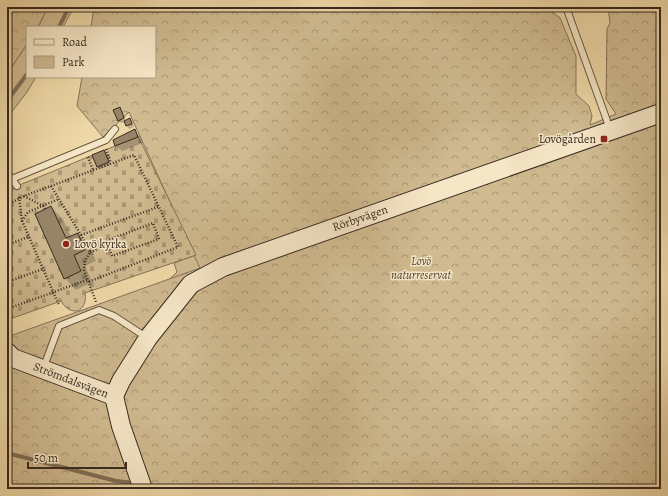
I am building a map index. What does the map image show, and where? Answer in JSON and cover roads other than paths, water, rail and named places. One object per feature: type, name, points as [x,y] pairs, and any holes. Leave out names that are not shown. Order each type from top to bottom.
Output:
[{"type":"street","name":"Rörbyvägen","points":[[114,396],[121,381],[148,338],[191,284],[223,267],[661,113]]},
{"type":"street","name":"Strömdalsvägen","points":[[7,352],[14,358],[43,370],[114,396]]},
{"type":"street","points":[[114,396],[121,426],[143,489]]},
{"type":"lane","points":[[566,7],[611,130]]},
{"type":"lane","points":[[9,179],[102,142],[106,140],[115,129]]},
{"type":"lane","points":[[7,172],[9,179],[17,186]]},
{"type":"lane","points":[[43,370],[59,326],[99,310],[114,316],[148,338]]},
{"type":"waterway","points":[[60,26],[69,7]]},
{"type":"waterway","points":[[7,101],[26,75]]},
{"type":"waterway","points":[[7,453],[116,481],[135,483]]},
{"type":"place","name":"Lovögården","points":[[604,139]]},
{"type":"place","name":"Lovö kyrka","points":[[66,244]]},
{"type":"park label","name":"Lovö naturreservat","points":[[421,268]]}]
